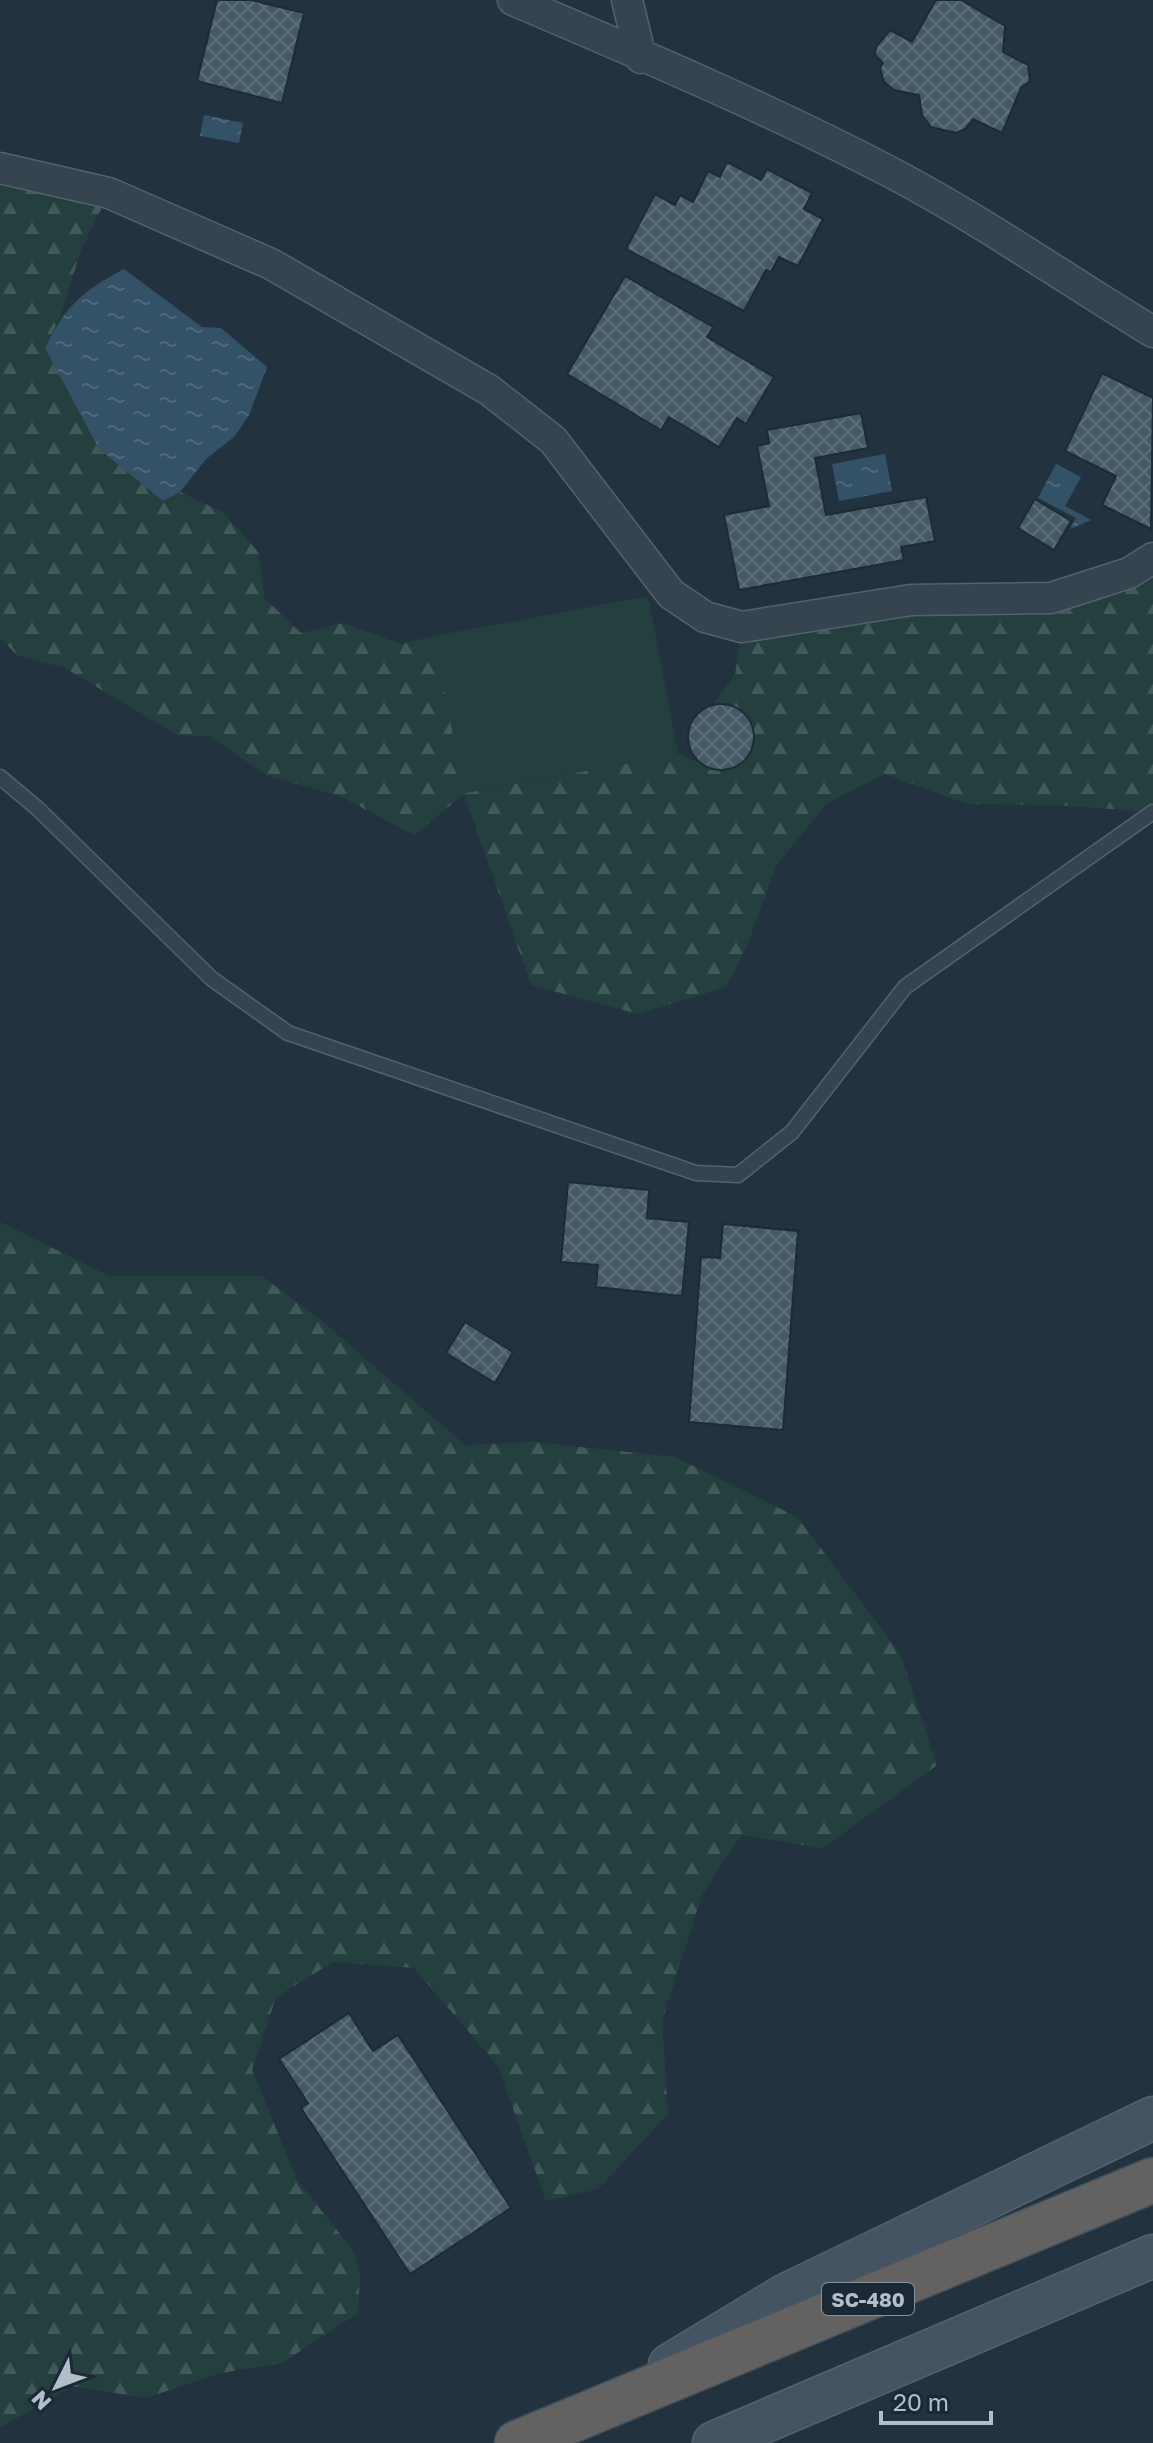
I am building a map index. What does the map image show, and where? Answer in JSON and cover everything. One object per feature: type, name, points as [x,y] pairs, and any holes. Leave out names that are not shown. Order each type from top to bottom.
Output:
[{"type":"highway","name":"SC-480","points":[[517,2443],[1153,2180]]},
{"type":"main road","points":[[583,2418],[786,2295],[1153,2118]]},
{"type":"main road","points":[[714,2443],[1153,2256]]},
{"type":"street","points":[[627,0],[641,58]]},
{"type":"street","points":[[521,1],[641,58],[700,78],[896,176],[1153,332]]},
{"type":"street","points":[[0,168],[109,193],[271,264],[489,390],[553,440],[671,594],[705,617],[742,627],[911,600],[1051,598],[1129,573],[1153,558]]},
{"type":"lane","points":[[0,777],[37,808],[212,979],[288,1033],[696,1173],[738,1175],[792,1132],[905,987],[1153,812]]},
{"type":"green space","points":[[0,168],[109,193],[81,250],[60,317],[45,348],[99,449],[163,501],[180,492],[223,512],[259,553],[264,598],[301,633],[343,623],[401,644],[434,636],[465,793],[678,754],[719,771],[738,766],[751,753],[754,734],[747,716],[732,705],[713,704],[735,675],[742,627],[1051,598],[1153,558],[1153,812],[1056,805],[967,804],[885,774],[827,803],[776,866],[746,948],[726,987],[638,1014],[531,985],[464,794],[414,835],[340,796],[268,776],[209,736],[177,735],[65,668],[17,655],[0,638]]},
{"type":"green space","points":[[648,596],[678,754],[464,793],[434,636]]},
{"type":"green space","points":[[0,1222],[109,1276],[262,1276],[324,1323],[465,1445],[533,1442],[675,1457],[797,1517],[900,1653],[937,1765],[823,1848],[741,1835],[702,1895],[662,2021],[668,2114],[598,2189],[546,2201],[498,2066],[414,1968],[333,1962],[276,1997],[252,2070],[297,2180],[353,2250],[360,2276],[358,2313],[282,2363],[220,2373],[146,2398],[72,2386],[0,2428]]},
{"type":"water","points":[[204,115],[243,123],[239,143],[200,136]]},
{"type":"water","points":[[124,269],[202,327],[221,328],[267,367],[249,415],[235,436],[206,459],[180,492],[163,501],[99,449],[45,348],[60,321],[77,301]]},
{"type":"water","points":[[885,454],[892,491],[839,501],[832,464]]},
{"type":"water","points":[[1056,464],[1081,477],[1065,506],[1091,520],[1070,529],[1076,518],[1038,498]]},
{"type":"building","points":[[217,0],[251,0],[304,13],[282,103],[197,81]]},
{"type":"building","points":[[936,0],[961,0],[1005,26],[1003,52],[1028,65],[1030,81],[1021,88],[1002,133],[973,119],[965,129],[956,133],[931,127],[922,115],[919,95],[894,90],[884,82],[880,68],[883,63],[875,55],[876,47],[890,30],[912,42]]},
{"type":"building","points":[[727,162],[761,180],[767,169],[812,193],[804,209],[823,219],[798,266],[779,257],[771,272],[766,270],[744,311],[626,249],[655,194],[675,205],[680,195],[693,202],[708,171],[720,177]]},
{"type":"building","points":[[625,276],[713,327],[707,337],[774,377],[746,424],[737,418],[719,447],[669,417],[661,430],[567,374]]},
{"type":"building","points":[[1102,373],[1153,398],[1151,529],[1102,505],[1116,476],[1065,451]]},
{"type":"building","points":[[861,413],[868,448],[815,458],[826,515],[926,497],[935,541],[901,547],[904,560],[739,590],[724,515],[769,506],[757,446],[769,443],[767,430]]},
{"type":"building","points":[[1035,499],[1071,521],[1054,550],[1018,528]]},
{"type":"building","points":[[721,704],[734,707],[744,714],[751,724],[754,737],[751,750],[744,760],[734,767],[721,770],[708,767],[698,760],[691,750],[688,737],[691,724],[698,714],[708,707]]},
{"type":"building","points":[[568,1182],[649,1190],[647,1218],[689,1222],[682,1296],[596,1287],[598,1265],[561,1262]]},
{"type":"building","points":[[723,1224],[798,1231],[783,1430],[689,1422],[701,1257],[720,1258]]},
{"type":"building","points":[[465,1322],[513,1352],[495,1383],[446,1353]]},
{"type":"building","points":[[349,2013],[373,2051],[398,2035],[511,2208],[410,2274],[301,2108],[308,2103],[279,2059]]}]
